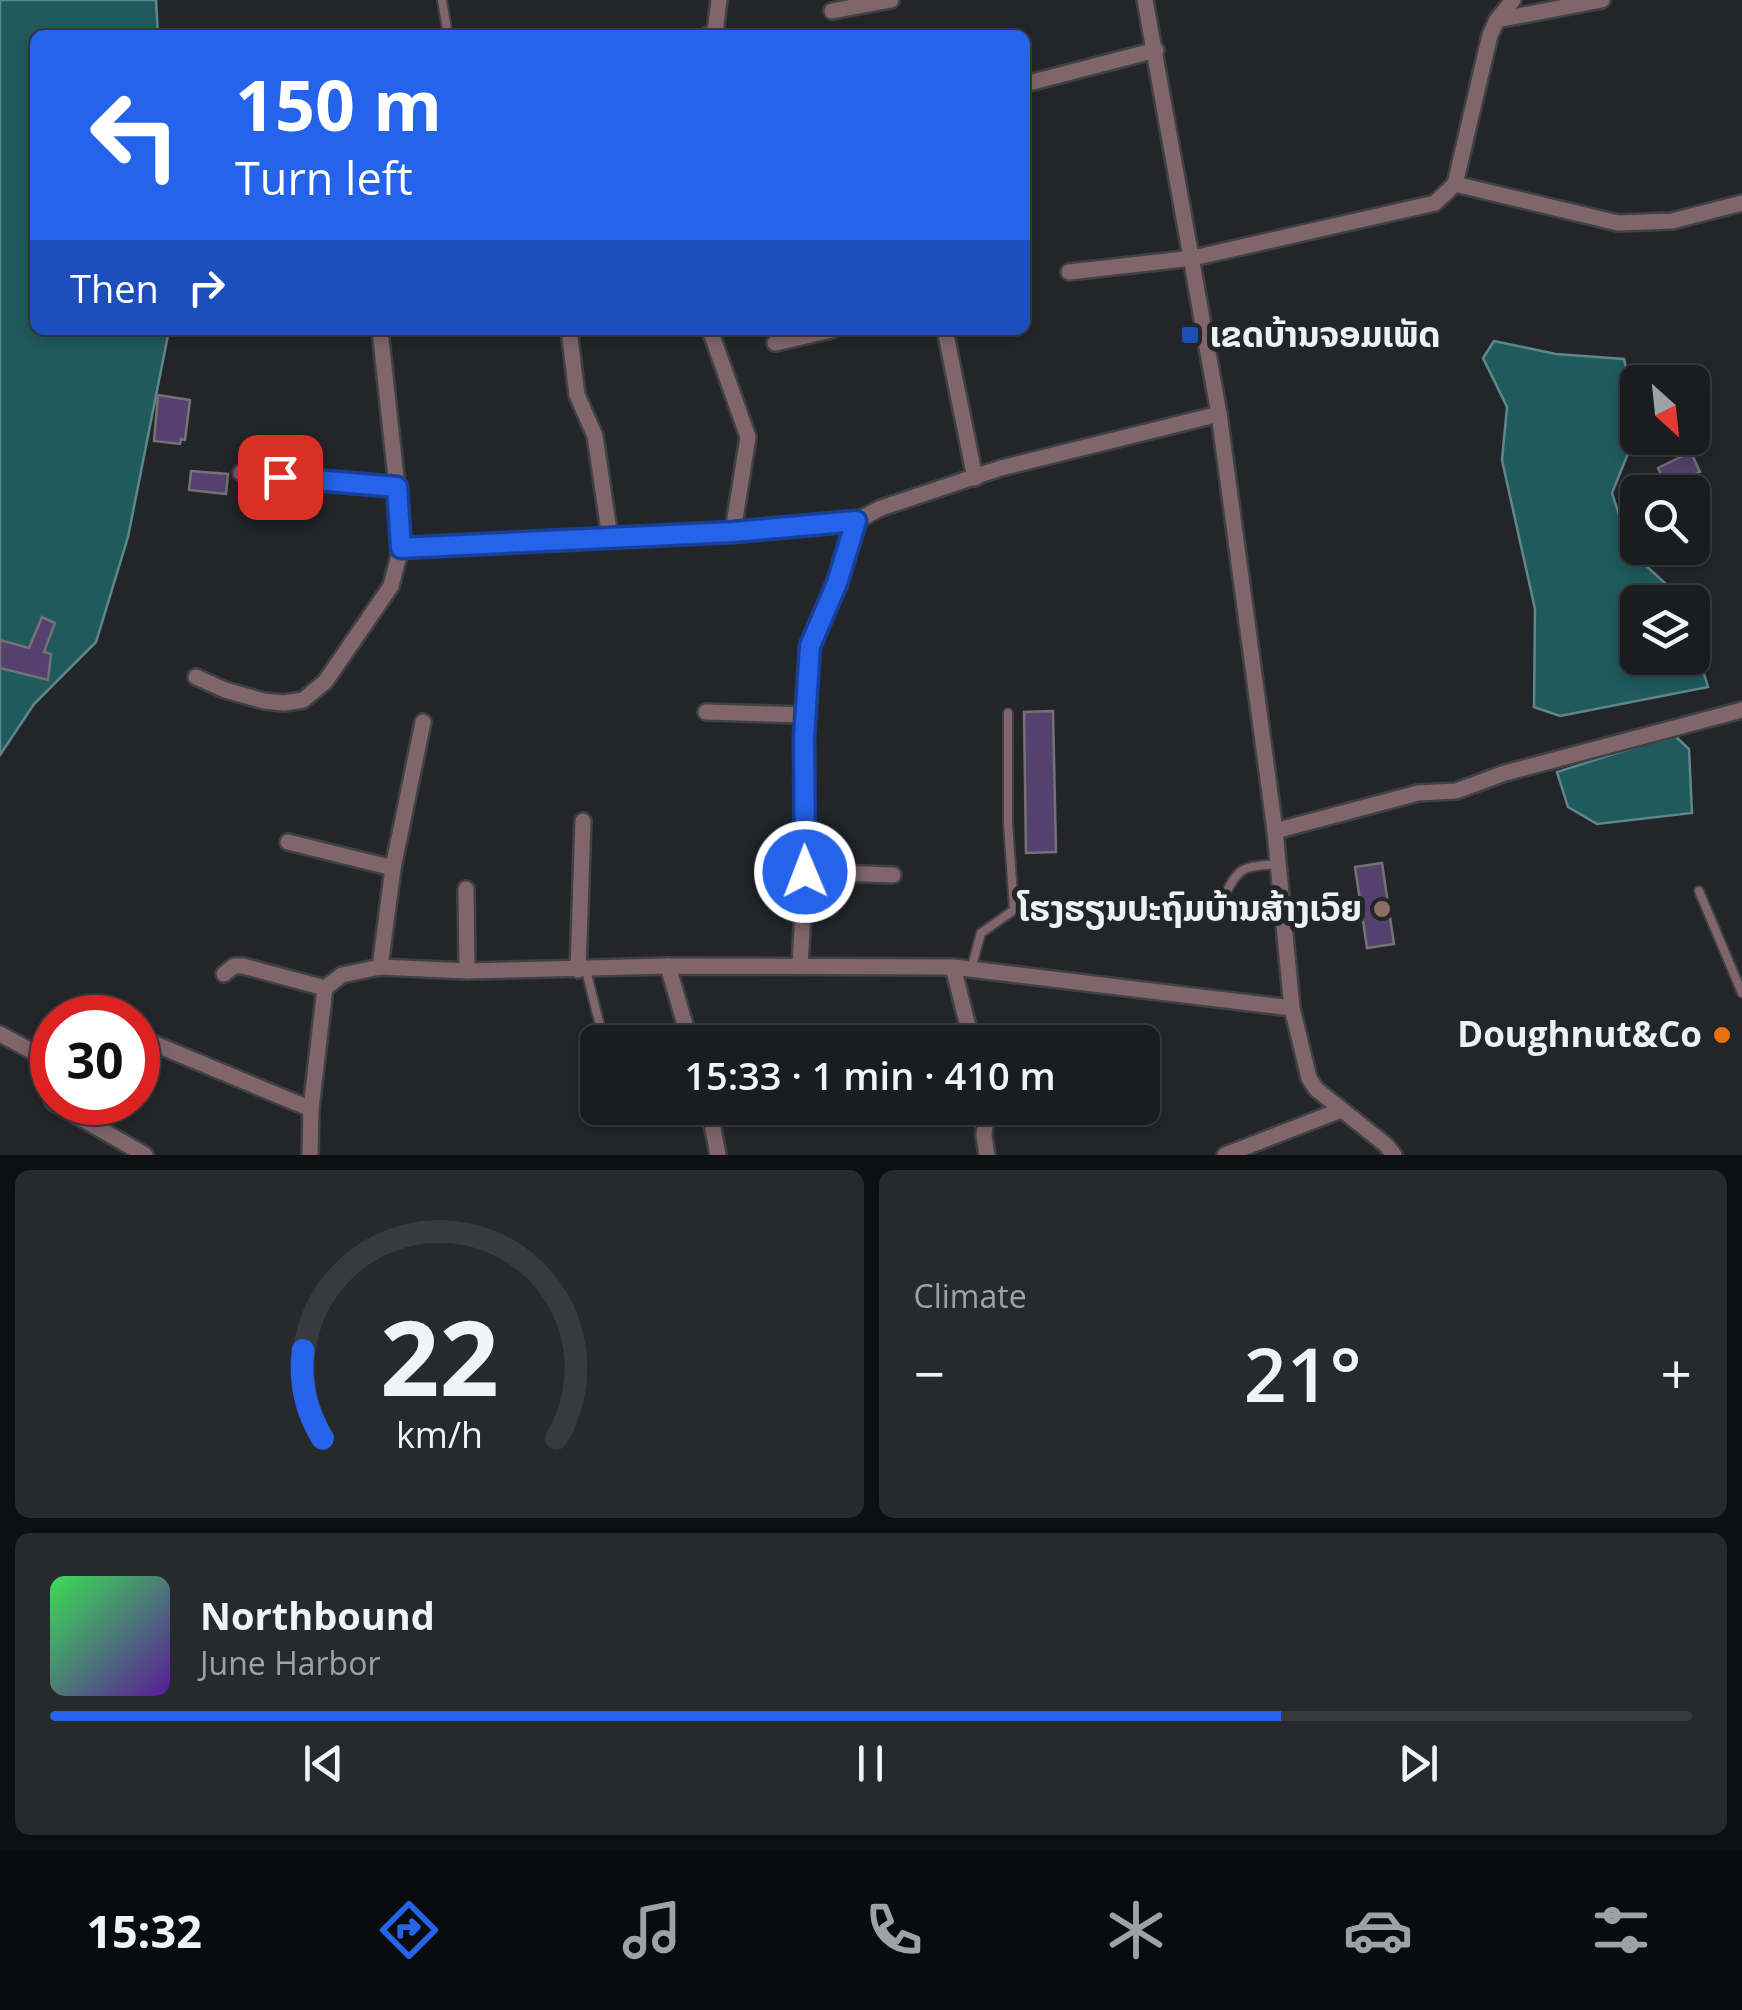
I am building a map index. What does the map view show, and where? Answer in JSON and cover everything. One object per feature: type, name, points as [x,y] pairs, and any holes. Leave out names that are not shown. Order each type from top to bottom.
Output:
[{"type":"street","points":[[715,30],[719,0]]},
{"type":"street","points":[[832,11],[891,0]]},
{"type":"street","points":[[1145,0],[1219,414],[1275,830],[1292,1008],[1310,1078],[1325,1099],[1394,1155]]},
{"type":"street","points":[[1069,272],[1193,258],[1435,203],[1455,184],[1496,20],[1513,0]]},
{"type":"street","points":[[1496,20],[1602,0]]},
{"type":"street","points":[[1030,83],[1156,50]]},
{"type":"street","points":[[1455,184],[1618,223],[1672,220],[1742,203]]},
{"type":"street","points":[[196,677],[264,702],[303,700],[325,682],[391,586],[401,548],[381,335]]},
{"type":"street","points":[[569,335],[577,395],[595,436],[610,538]]},
{"type":"street","points":[[712,335],[748,437],[733,532]]},
{"type":"street","points":[[775,342],[808,335]]},
{"type":"street","points":[[946,335],[975,478]]},
{"type":"street","points":[[401,548],[733,532],[856,521],[881,508],[1001,468],[1219,414]]},
{"type":"street","points":[[241,474],[397,487]]},
{"type":"street","points":[[800,965],[810,646],[837,583],[856,521]]},
{"type":"street","points":[[1275,830],[1418,792],[1456,791],[1742,710]]},
{"type":"street","points":[[706,712],[805,715]]},
{"type":"street","points":[[380,968],[393,868],[423,722]]},
{"type":"street","points":[[582,970],[583,821]]},
{"type":"street","points":[[288,842],[393,868]]},
{"type":"street","points":[[805,872],[893,876]]},
{"type":"street","points":[[466,889],[467,972]]},
{"type":"street","points":[[224,974],[234,966],[242,966],[325,988]]},
{"type":"street","points":[[310,1155],[311,1109],[325,988],[342,976],[380,968],[467,972],[668,966],[953,967],[1292,1008]]},
{"type":"street","points":[[668,966],[685,1025]]},
{"type":"street","points":[[953,967],[968,1025]]},
{"type":"street","points":[[0,1034],[30,1050]]},
{"type":"street","points":[[160,1046],[311,1109]]},
{"type":"street","points":[[1225,1155],[1341,1110]]},
{"type":"street","points":[[93,1125],[145,1155]]},
{"type":"street","points":[[712,1125],[718,1155]]},
{"type":"street","points":[[985,1125],[987,1155]]},
{"type":"lane","points":[[442,0],[447,30]]},
{"type":"lane","points":[[971,969],[981,933],[1014,910],[1008,824],[1008,713]]},
{"type":"lane","points":[[1054,919],[1209,909],[1226,898],[1238,874],[1246,868],[1278,864]]},
{"type":"lane","points":[[1698,891],[1742,993]]},
{"type":"lane","points":[[582,970],[599,1025]]},
{"type":"water","points":[[0,0],[156,0],[158,30],[30,30],[30,335],[168,335],[128,537],[96,642],[34,704],[0,755]]},
{"type":"water","points":[[1494,341],[1556,354],[1624,359],[1625,365],[1620,365],[1620,455],[1628,455],[1612,493],[1620,518],[1620,565],[1645,565],[1667,585],[1620,585],[1620,675],[1704,675],[1708,687],[1560,716],[1534,707],[1535,609],[1502,460],[1507,407],[1483,358]]},
{"type":"water","points":[[1674,735],[1689,749],[1692,813],[1597,824],[1568,807],[1557,772]]},
{"type":"building","points":[[158,395],[190,400],[185,440],[181,439],[180,444],[154,441]]},
{"type":"building","points":[[1692,455],[1700,472],[1661,475],[1658,468]]},
{"type":"building","points":[[191,471],[228,474],[226,494],[189,490]]},
{"type":"building","points":[[42,617],[55,623],[44,652],[51,654],[48,680],[0,668],[0,640],[29,648]]},
{"type":"building","points":[[1053,711],[1056,852],[1026,853],[1024,712]]},
{"type":"building","points":[[1382,863],[1394,944],[1367,948],[1355,867]]},
{"type":"place","name":"ເຂດບ້ານຈອມເພັດ","points":[[1190,335]]},
{"type":"place","name":"ໂຮງຮຽນປະຖົມບ້ານສ້າງເວົຍ","points":[[1382,909]]},
{"type":"place","name":"Doughnut&Co","points":[[1722,1035]]},
{"type":"route","points":[[280,477],[397,487],[401,548],[733,532],[856,521],[837,583],[810,646],[804,737],[805,872]]}]
